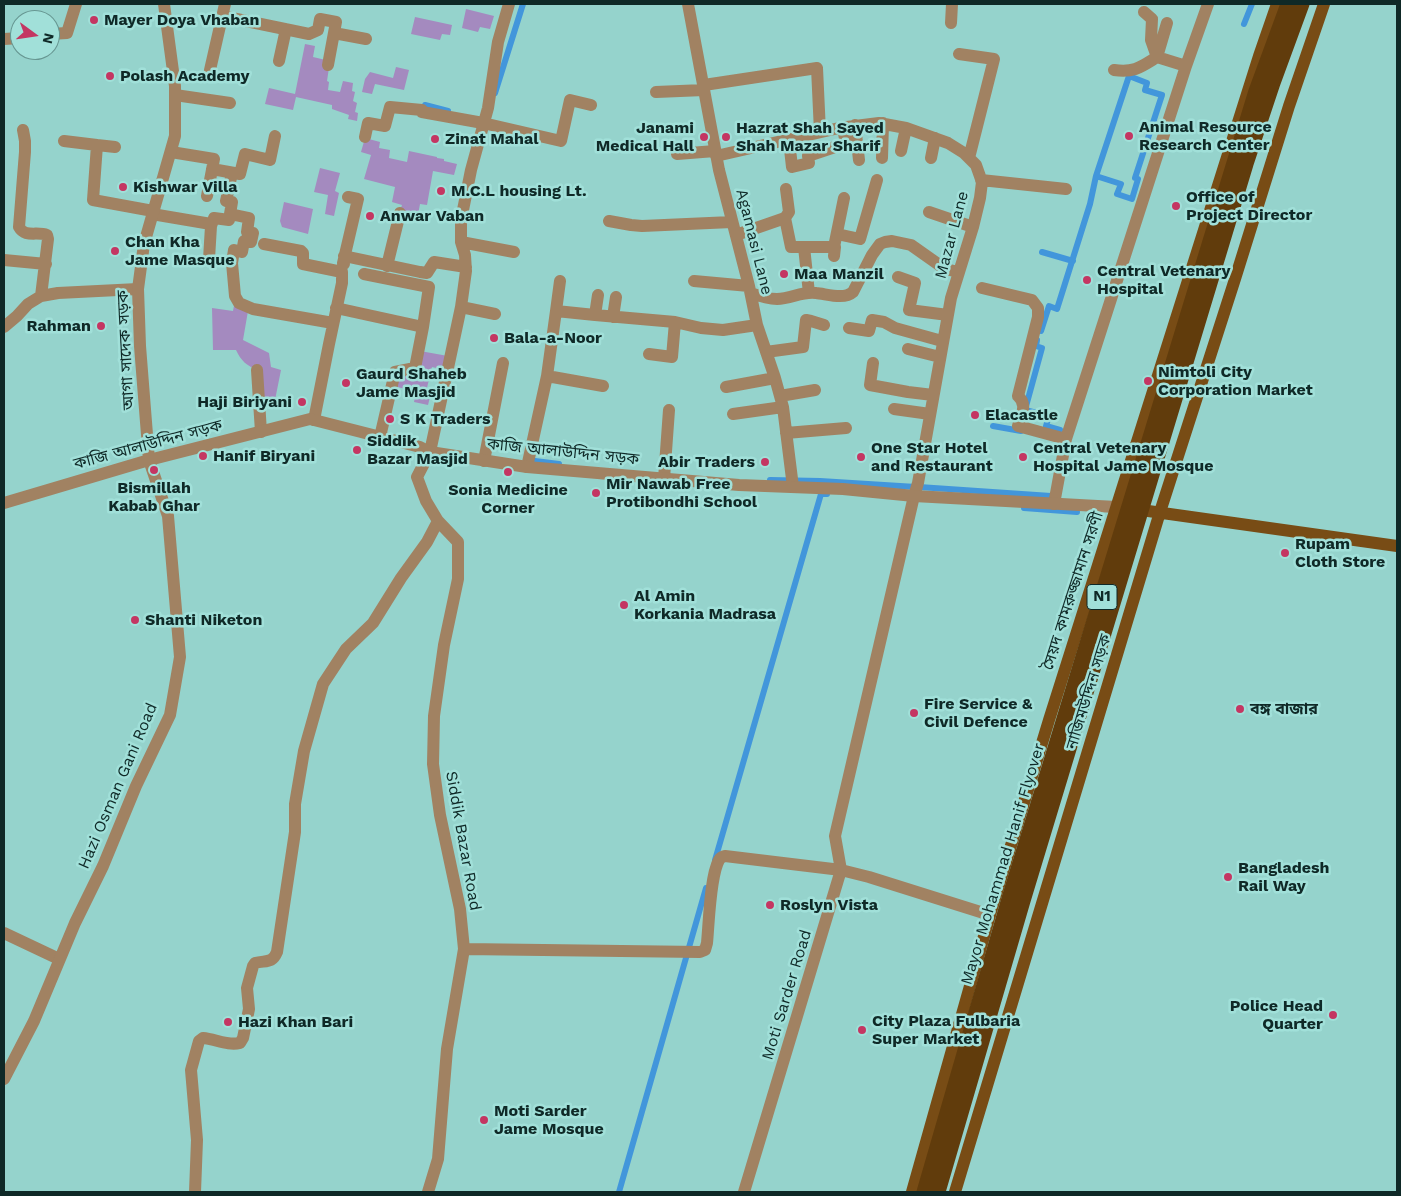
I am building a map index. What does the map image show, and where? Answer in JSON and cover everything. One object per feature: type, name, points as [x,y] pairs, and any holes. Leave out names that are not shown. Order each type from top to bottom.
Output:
[{"type":"highway","name":"Mayor Mohammad Hanif Flyover","points":[[924,1192],[1010,895],[1247,119],[1288,4]]},
{"type":"highway","name":"N1","points":[[938,1192],[1026,892],[1246,164],[1302,4]]},
{"type":"main road","name":"সৈয়দ কামরুজ্জামান সরণী","points":[[912,1192],[990,915],[1049,720],[1256,65],[1277,4]]},
{"type":"main road","name":"নাজিমউদ্দিন সড়ক","points":[[955,1192],[1160,512],[1289,106],[1324,4]]},
{"type":"main road","points":[[1116,507],[1397,546]]},
{"type":"street","points":[[60,33],[67,33],[76,4]]},
{"type":"street","name":"আগা সাদেক সড়ক","points":[[149,460],[140,346],[138,289],[144,244],[175,136],[175,86],[164,4]]},
{"type":"street","points":[[430,452],[461,307],[466,271],[465,255],[461,242],[461,220],[471,170],[488,108],[498,42],[509,4]]},
{"type":"street","name":"Agamasi Lane","points":[[688,4],[715,153],[750,290],[757,325],[781,402],[793,487]]},
{"type":"street","points":[[951,23],[952,4]]},
{"type":"street","points":[[1054,504],[1066,439],[1186,66],[1208,4]]},
{"type":"street","points":[[210,70],[224,10],[309,34],[318,30],[320,19],[336,22],[328,65]]},
{"type":"street","points":[[1144,12],[1152,19],[1151,40],[1157,57]]},
{"type":"street","points":[[1114,70],[1126,72],[1138,68],[1157,57],[1167,23]]},
{"type":"street","points":[[279,61],[286,29]]},
{"type":"street","points":[[334,33],[366,40]]},
{"type":"street","points":[[959,54],[994,59],[970,158]]},
{"type":"street","points":[[1157,57],[1186,66]]},
{"type":"street","points":[[656,92],[704,88],[817,68],[820,132]]},
{"type":"street","points":[[175,95],[230,103]]},
{"type":"street","points":[[365,137],[368,123],[385,126],[390,107],[422,110],[422,112],[483,123],[561,141],[570,100],[591,105]]},
{"type":"street","points":[[882,158],[883,123]]},
{"type":"street","name":"Mazar Lane","points":[[677,154],[715,153],[789,140],[849,126],[883,123],[906,128],[948,143],[970,158],[976,165],[981,180],[980,198],[973,227],[958,272],[942,341],[918,483],[835,836],[841,870]]},
{"type":"street","points":[[789,140],[792,167],[809,163],[808,156],[846,145],[849,126]]},
{"type":"street","points":[[849,126],[859,160]]},
{"type":"street","points":[[901,151],[906,128]]},
{"type":"street","points":[[23,130],[25,152],[19,227],[26,234],[44,233],[48,239],[41,296]]},
{"type":"street","points":[[212,169],[240,174],[245,154],[270,160],[275,136]]},
{"type":"street","points":[[932,158],[936,138]]},
{"type":"street","points":[[64,141],[115,147]]},
{"type":"street","points":[[97,146],[93,200],[211,224],[212,222]]},
{"type":"street","points":[[171,152],[214,159],[207,196]]},
{"type":"street","points":[[209,259],[212,222],[215,217],[229,220],[232,202],[226,201],[232,173]]},
{"type":"street","points":[[785,218],[791,247],[835,246],[860,239],[877,180]]},
{"type":"street","points":[[981,180],[1066,189]]},
{"type":"street","points":[[736,235],[785,218],[789,212],[786,188]]},
{"type":"street","points":[[343,296],[348,275],[343,263],[344,256],[358,202],[358,199],[348,197]]},
{"type":"street","points":[[835,246],[844,198]]},
{"type":"street","points":[[929,212],[973,227]]},
{"type":"street","points":[[387,266],[400,213]]},
{"type":"street","points":[[230,214],[249,218],[247,232],[253,233],[251,242],[244,241],[242,252],[234,250],[232,264],[235,296],[239,303],[253,309],[333,323]]},
{"type":"street","points":[[609,221],[631,226],[732,222]]},
{"type":"street","points":[[694,281],[750,290],[765,298],[779,299],[809,293],[849,295],[853,292],[876,249],[885,242],[892,241],[911,245],[946,269],[958,272]]},
{"type":"street","points":[[461,242],[514,252]]},
{"type":"street","points":[[264,244],[301,251],[303,253],[303,264],[342,272],[342,283],[314,420]]},
{"type":"street","points":[[804,247],[809,293]]},
{"type":"street","points":[[344,256],[427,273],[434,262],[466,267]]},
{"type":"street","points":[[4,260],[46,264]]},
{"type":"street","points":[[364,274],[429,287],[424,327],[415,368],[395,372],[380,437]]},
{"type":"street","points":[[898,277],[915,283],[909,310],[948,315]]},
{"type":"street","points":[[527,467],[547,376],[560,281]]},
{"type":"street","points":[[982,288],[1032,300],[1038,308],[1038,317],[1018,396],[1024,405],[1018,426],[1066,439]]},
{"type":"street","points":[[4,327],[28,304],[41,296],[138,289]]},
{"type":"street","points":[[595,315],[598,295]]},
{"type":"street","points":[[614,317],[616,297]]},
{"type":"street","points":[[461,307],[495,314]]},
{"type":"street","points":[[336,308],[424,327]]},
{"type":"street","points":[[556,311],[675,322],[701,328],[723,330],[757,325]]},
{"type":"street","points":[[766,352],[803,347],[806,320],[824,325]]},
{"type":"street","points":[[850,328],[869,331],[872,320],[876,320],[895,328],[942,341]]},
{"type":"street","points":[[649,354],[672,357],[675,322]]},
{"type":"street","points":[[908,349],[940,357]]},
{"type":"street","points":[[484,461],[503,363]]},
{"type":"street","points":[[873,363],[870,384],[934,395]]},
{"type":"street","points":[[257,370],[261,432]]},
{"type":"street","points":[[547,376],[603,386]]},
{"type":"street","points":[[726,387],[775,378]]},
{"type":"street","points":[[733,414],[781,402],[815,390]]},
{"type":"street","points":[[894,409],[930,414]]},
{"type":"street","points":[[664,479],[669,410]]},
{"type":"street","name":"কাজি আলাউদ্দিন সড়ক","points":[[4,503],[149,460],[310,419],[420,447],[430,452],[527,467],[740,485],[844,489],[914,496],[1116,507]]},
{"type":"street","points":[[786,433],[846,428]]},
{"type":"street","name":"Siddik Bazar Road","points":[[428,1192],[438,1159],[447,1050],[464,949],[460,908],[440,815],[433,764],[434,716],[444,645],[458,578],[458,542],[438,522],[426,501],[417,477],[430,452]]},
{"type":"street","name":"Hazi Osman Gani Road","points":[[4,1079],[34,1021],[59,959],[103,866],[136,786],[170,716],[180,657],[168,516],[149,460]]},
{"type":"street","points":[[195,1192],[197,1140],[191,1070],[199,1041],[203,1038],[210,1038],[234,1045],[240,1043],[243,1038],[249,1009],[247,988],[253,966],[255,963],[269,961],[274,958],[277,952],[295,832],[295,804],[304,751],[323,684],[346,650],[373,623],[401,578],[427,542],[438,522]]},
{"type":"street","points":[[464,949],[700,952],[705,950],[707,942],[714,875],[719,860],[722,857],[841,870],[990,915]]},
{"type":"street","name":"Moti Sarder Road","points":[[744,1192],[841,870]]},
{"type":"street","points":[[4,933],[59,959]]},
{"type":"shaded area","points":[[466,9],[494,16],[490,29],[480,27],[478,32],[462,28]]},
{"type":"shaded area","points":[[415,17],[452,25],[450,35],[442,34],[440,40],[411,34]]},
{"type":"shaded area","points":[[305,44],[315,46],[313,57],[330,61],[327,81],[329,82],[328,90],[340,92],[343,81],[353,83],[352,91],[355,92],[353,101],[357,103],[355,112],[358,113],[357,121],[348,119],[349,115],[332,109],[332,105],[296,97],[293,110],[265,104],[269,88],[295,94]]},
{"type":"shaded area","points":[[396,67],[409,70],[404,90],[375,84],[372,94],[362,92],[365,79],[370,72],[393,78]]},
{"type":"shaded area","points":[[365,138],[380,142],[379,148],[390,150],[389,158],[407,162],[409,151],[437,157],[457,164],[454,175],[433,171],[427,205],[420,204],[418,215],[400,211],[402,205],[392,202],[395,187],[364,179],[371,155],[361,152]]},
{"type":"shaded area","points":[[320,168],[340,173],[335,191],[339,193],[334,216],[325,214],[328,195],[314,192]]},
{"type":"shaded area","points":[[284,202],[313,209],[308,234],[282,227],[280,221]]},
{"type":"shaded area","points":[[235,300],[248,311],[243,340],[269,353],[271,367],[281,370],[275,400],[259,398],[258,370],[245,363],[236,350],[213,350],[212,308],[233,311]]},
{"type":"shaded area","points":[[420,351],[448,356],[445,370],[432,367],[425,396],[430,397],[428,405],[414,402],[416,392],[394,386],[397,374],[416,369]]},
{"type":"waterway","points":[[495,93],[523,4]]},
{"type":"waterway","points":[[1244,24],[1252,4]]},
{"type":"waterway","points":[[1041,331],[1049,306],[1057,309],[1090,204],[1096,176],[1129,76],[1147,83],[1145,90],[1162,95],[1135,178],[1138,179],[1132,199],[1117,194],[1121,184],[1096,176]]},
{"type":"waterway","points":[[425,105],[448,111]]},
{"type":"waterway","points":[[1042,252],[1073,261]]},
{"type":"waterway","points":[[1037,340],[1036,346],[1042,348],[1025,410],[1049,416],[1046,426],[1060,430]]},
{"type":"waterway","points":[[993,426],[1021,431]]},
{"type":"waterway","points":[[527,460],[559,464]]},
{"type":"waterway","points":[[770,480],[916,486]]},
{"type":"waterway","points":[[919,487],[1051,496]]},
{"type":"waterway","points":[[715,860],[821,494],[827,494]]},
{"type":"waterway","points":[[1024,508],[1077,512]]},
{"type":"waterway","points":[[619,1192],[706,888]]},
{"type":"place","name":"Mayer Doya Vhaban","points":[[94,20]]},
{"type":"place","name":"Polash Academy","points":[[110,76]]},
{"type":"place","name":"Animal Resource Research Center","points":[[1129,136]]},
{"type":"place","name":"Janami Medical Hall","points":[[704,137]]},
{"type":"place","name":"Hazrat Shah Sayed Shah Mazar Sharif","points":[[726,137]]},
{"type":"place","name":"Zinat Mahal","points":[[435,139]]},
{"type":"place","name":"Kishwar Villa","points":[[123,187]]},
{"type":"place","name":"M.C.L housing Lt.","points":[[441,191]]},
{"type":"place","name":"Office of Project Director","points":[[1176,206]]},
{"type":"place","name":"Anwar Vaban","points":[[370,216]]},
{"type":"place","name":"Chan Kha Jame Masque","points":[[115,251]]},
{"type":"place","name":"Maa Manzil","points":[[784,274]]},
{"type":"place","name":"Central Vetenary Hospital","points":[[1087,280]]},
{"type":"place","name":"Rahman","points":[[101,326]]},
{"type":"place","name":"Bala-a-Noor","points":[[494,338]]},
{"type":"place","name":"Nimtoli City Corporation Market","points":[[1148,381]]},
{"type":"place","name":"Gaurd Shaheb Jame Masjid","points":[[346,383]]},
{"type":"place","name":"Haji Biriyani","points":[[302,402]]},
{"type":"place","name":"Elacastle","points":[[975,415]]},
{"type":"place","name":"S K Traders","points":[[390,419]]},
{"type":"place","name":"Siddik Bazar Masjid","points":[[357,450]]},
{"type":"place","name":"Hanif Biryani","points":[[203,456]]},
{"type":"place","name":"One Star Hotel and Restaurant","points":[[861,457]]},
{"type":"place","name":"Central Vetenary Hospital Jame Mosque","points":[[1023,457]]},
{"type":"place","name":"Abir Traders","points":[[765,462]]},
{"type":"place","name":"Bismillah Kabab Ghar","points":[[154,470]]},
{"type":"place","name":"Sonia Medicine Corner","points":[[508,472]]},
{"type":"place","name":"Mir Nawab Free Protibondhi School","points":[[596,493]]},
{"type":"place","name":"Rupam Cloth Store","points":[[1285,553]]},
{"type":"place","name":"Al Amin Korkania Madrasa","points":[[624,605]]},
{"type":"place","name":"Shanti Niketon","points":[[135,620]]},
{"type":"place","name":"বঙ্গ বাজার","points":[[1240,709]]},
{"type":"place","name":"Fire Service & Civil Defence","points":[[914,713]]},
{"type":"place","name":"Bangladesh Rail Way","points":[[1228,877]]},
{"type":"place","name":"Roslyn Vista","points":[[770,905]]},
{"type":"place","name":"Police Head Quarter","points":[[1333,1015]]},
{"type":"place","name":"Hazi Khan Bari","points":[[228,1022]]},
{"type":"place","name":"City Plaza Fulbaria Super Market","points":[[862,1030]]},
{"type":"place","name":"Moti Sarder Jame Mosque","points":[[484,1120]]}]
